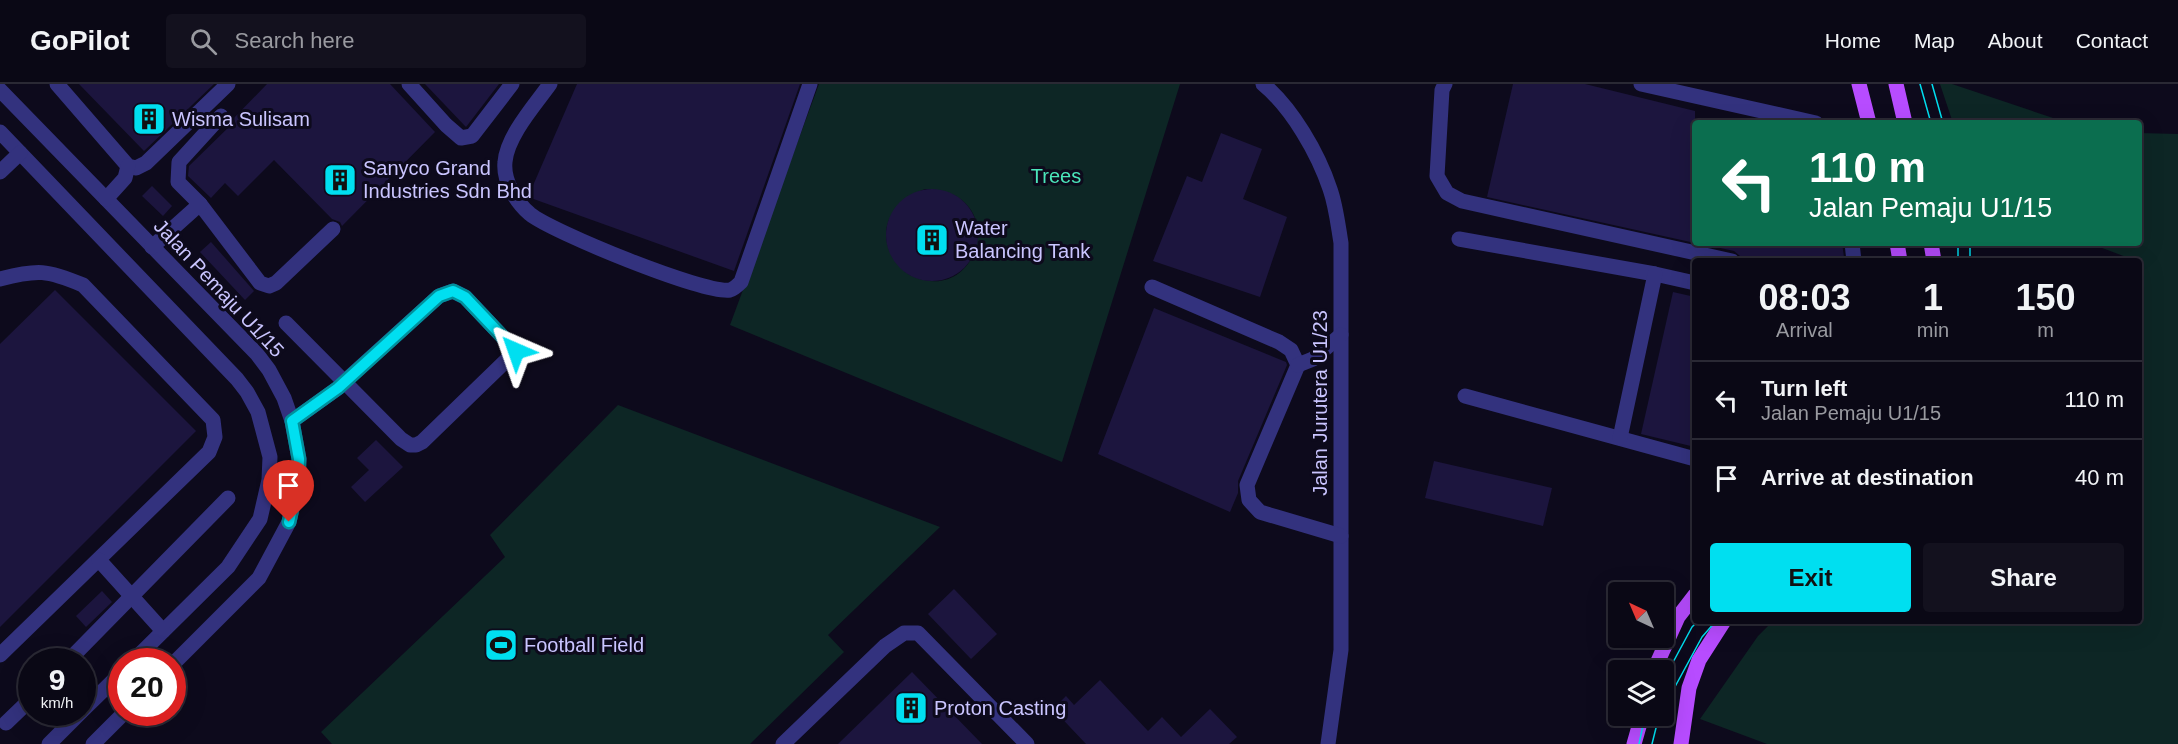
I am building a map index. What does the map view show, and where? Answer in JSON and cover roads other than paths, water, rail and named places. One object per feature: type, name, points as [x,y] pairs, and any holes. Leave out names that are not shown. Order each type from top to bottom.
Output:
[{"type":"main road","points":[[1859,84],[1868,120]]},
{"type":"main road","points":[[1896,84],[1904,120]]},
{"type":"main road","points":[[1659,660],[1678,617],[1692,599]]},
{"type":"main road","points":[[1681,744],[1689,688],[1699,660],[1722,624]]},
{"type":"main road","points":[[1634,744],[1639,726]]},
{"type":"street","points":[[57,84],[128,166],[136,168],[146,163],[228,84]]},
{"type":"street","points":[[409,84],[461,138],[472,136],[512,84]]},
{"type":"street","points":[[550,84],[509,144],[505,163],[508,186],[530,214],[567,234],[644,267],[714,288],[730,290],[741,282],[810,84]]},
{"type":"street","name":"Jalan Jurutera U1/23","points":[[1263,84],[1275,94],[1309,140],[1331,189],[1341,243],[1341,650],[1329,744]]},
{"type":"street","points":[[1445,84],[1442,90],[1437,176],[1447,193],[1462,201],[1718,258]]},
{"type":"street","points":[[1641,84],[1803,120]]},
{"type":"street","name":"Jalan Pemaju U1/15","points":[[0,90],[257,354],[269,370],[284,398],[292,421],[299,459],[298,482],[289,522],[259,578],[186,651]]},
{"type":"street","points":[[221,116],[179,162],[178,182],[200,204],[260,284],[269,286],[276,283],[333,229]]},
{"type":"street","points":[[0,132],[237,379],[258,412],[265,433],[270,457],[269,480],[260,519],[228,567],[146,648]]},
{"type":"street","points":[[0,172],[20,153]]},
{"type":"street","points":[[106,199],[125,178],[128,166]]},
{"type":"street","points":[[152,247],[200,204]]},
{"type":"street","points":[[1459,239],[1692,282]]},
{"type":"street","points":[[0,279],[29,272],[58,274],[83,285],[213,420],[215,437],[209,452],[0,655]]},
{"type":"street","points":[[1620,438],[1655,274]]},
{"type":"street","points":[[1152,286],[1279,342],[1291,350],[1298,365]]},
{"type":"street","points":[[286,323],[344,382],[401,439],[410,445],[416,445],[441,425],[516,351],[465,297],[453,291],[439,296],[344,382],[331,394],[292,421]]},
{"type":"street","points":[[1341,335],[1313,358],[1298,365],[1247,485],[1249,500],[1260,512],[1341,536]]},
{"type":"street","points":[[1465,396],[1692,458]]},
{"type":"street","points":[[81,648],[228,498]]},
{"type":"street","points":[[99,560],[163,631]]},
{"type":"street","points":[[783,744],[885,646],[904,633],[918,633],[1027,744]]},
{"type":"street","points":[[96,698],[108,686]]},
{"type":"street","points":[[6,723],[18,711]]},
{"type":"street","points":[[49,744],[68,726]]},
{"type":"street","points":[[93,744],[111,726]]},
{"type":"tram line","points":[[1920,84],[1930,120]]},
{"type":"tram line","points":[[1932,84],[1942,120]]},
{"type":"tram line","points":[[1958,246],[1958,258]]},
{"type":"tram line","points":[[1970,246],[1970,258]]},
{"type":"tram line","points":[[1674,660],[1695,624]]},
{"type":"tram line","points":[[1674,689],[1702,637],[1713,624]]},
{"type":"tram line","points":[[1639,744],[1643,726]]},
{"type":"tram line","points":[[1652,744],[1656,726]]},
{"type":"place","name":"Wisma Sulisam","points":[[149,119]]},
{"type":"place","name":"Sanyco Grand Industries Sdn Bhd","points":[[340,180]]},
{"type":"place","name":"Water Balancing Tank","points":[[932,240]]},
{"type":"place","name":"Football Field","points":[[501,645]]},
{"type":"place","name":"Proton Casting","points":[[911,708]]},
{"type":"park label","name":"Trees","points":[[1056,176]]}]
